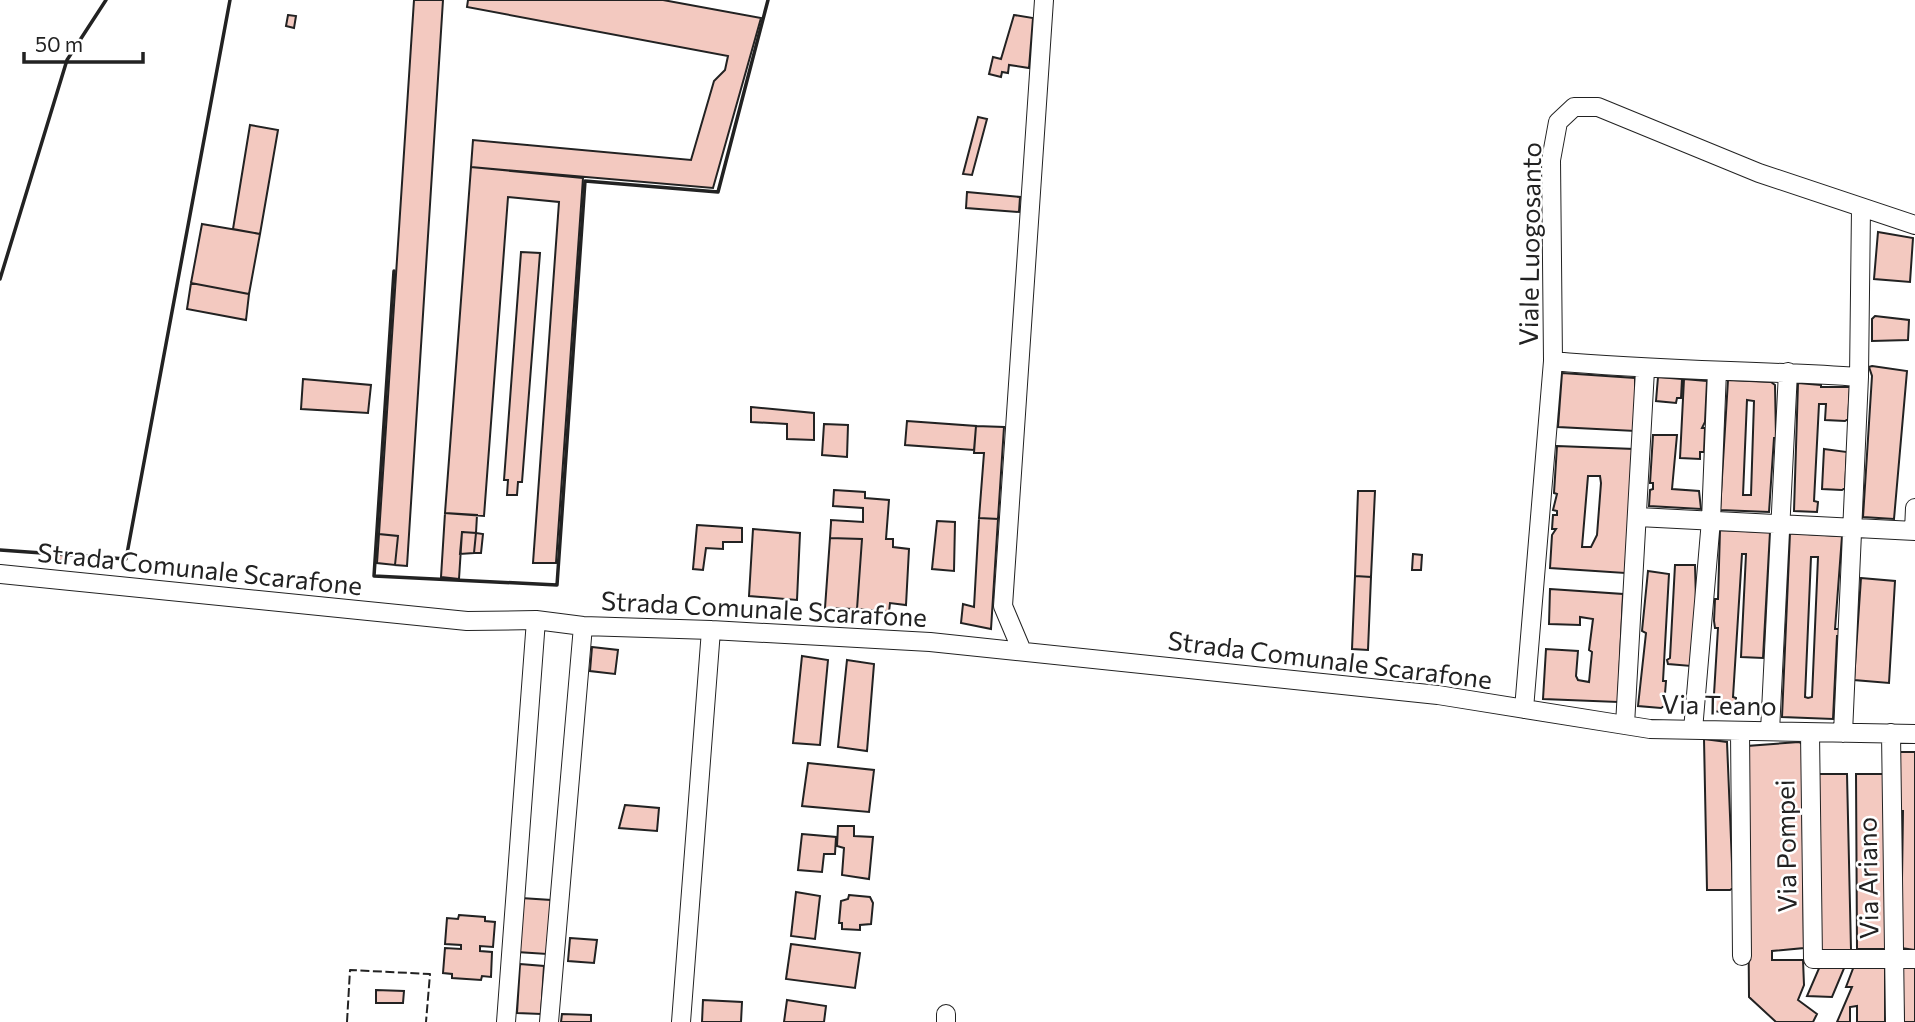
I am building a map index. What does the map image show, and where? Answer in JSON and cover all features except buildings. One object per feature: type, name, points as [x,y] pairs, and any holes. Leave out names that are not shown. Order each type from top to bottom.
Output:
[{"type":"street","points":[[1022,651],[1003,607],[1044,0]]},
{"type":"street","name":"Viale Luogosanto","points":[[1524,709],[1553,361],[1551,160],[1558,122],[1574,107],[1598,107],[1759,173],[1915,225]]},
{"type":"street","points":[[1843,733],[1859,377],[1861,208]]},
{"type":"street","points":[[1553,361],[1645,370],[1788,372],[1859,377]]},
{"type":"street","points":[[1625,725],[1639,517],[1645,370]]},
{"type":"street","points":[[1693,730],[1711,520],[1717,371]]},
{"type":"street","points":[[1770,732],[1788,372]]},
{"type":"street","points":[[1639,517],[1915,531],[1915,508]]},
{"type":"street","name":"Strada Comunale Scarafone","points":[[0,573],[467,621],[536,620],[583,626],[930,642],[1438,695],[1524,709]]},
{"type":"street","points":[[506,1022],[536,620]]},
{"type":"street","points":[[549,1022],[583,626]]},
{"type":"street","points":[[681,1022],[711,630]]},
{"type":"street","name":"Via Teano","points":[[1524,709],[1625,725],[1693,730],[1915,734]]},
{"type":"street","points":[[1740,731],[1742,956]]},
{"type":"street","name":"Via Pompei","points":[[1810,733],[1813,959],[1894,959]]},
{"type":"street","name":"Via Ariano","points":[[1891,733],[1895,1022]]},
{"type":"street","points":[[1894,959],[1915,959]]},
{"type":"fence","points":[[347,1022],[350,970],[430,974],[426,1022]]},
{"type":"wall","points":[[0,279],[67,60],[106,0]]},
{"type":"wall","points":[[0,550],[126,559],[230,0]]},
{"type":"wall","points":[[394,271],[374,576],[557,585],[585,181],[718,192],[768,0]]}]
